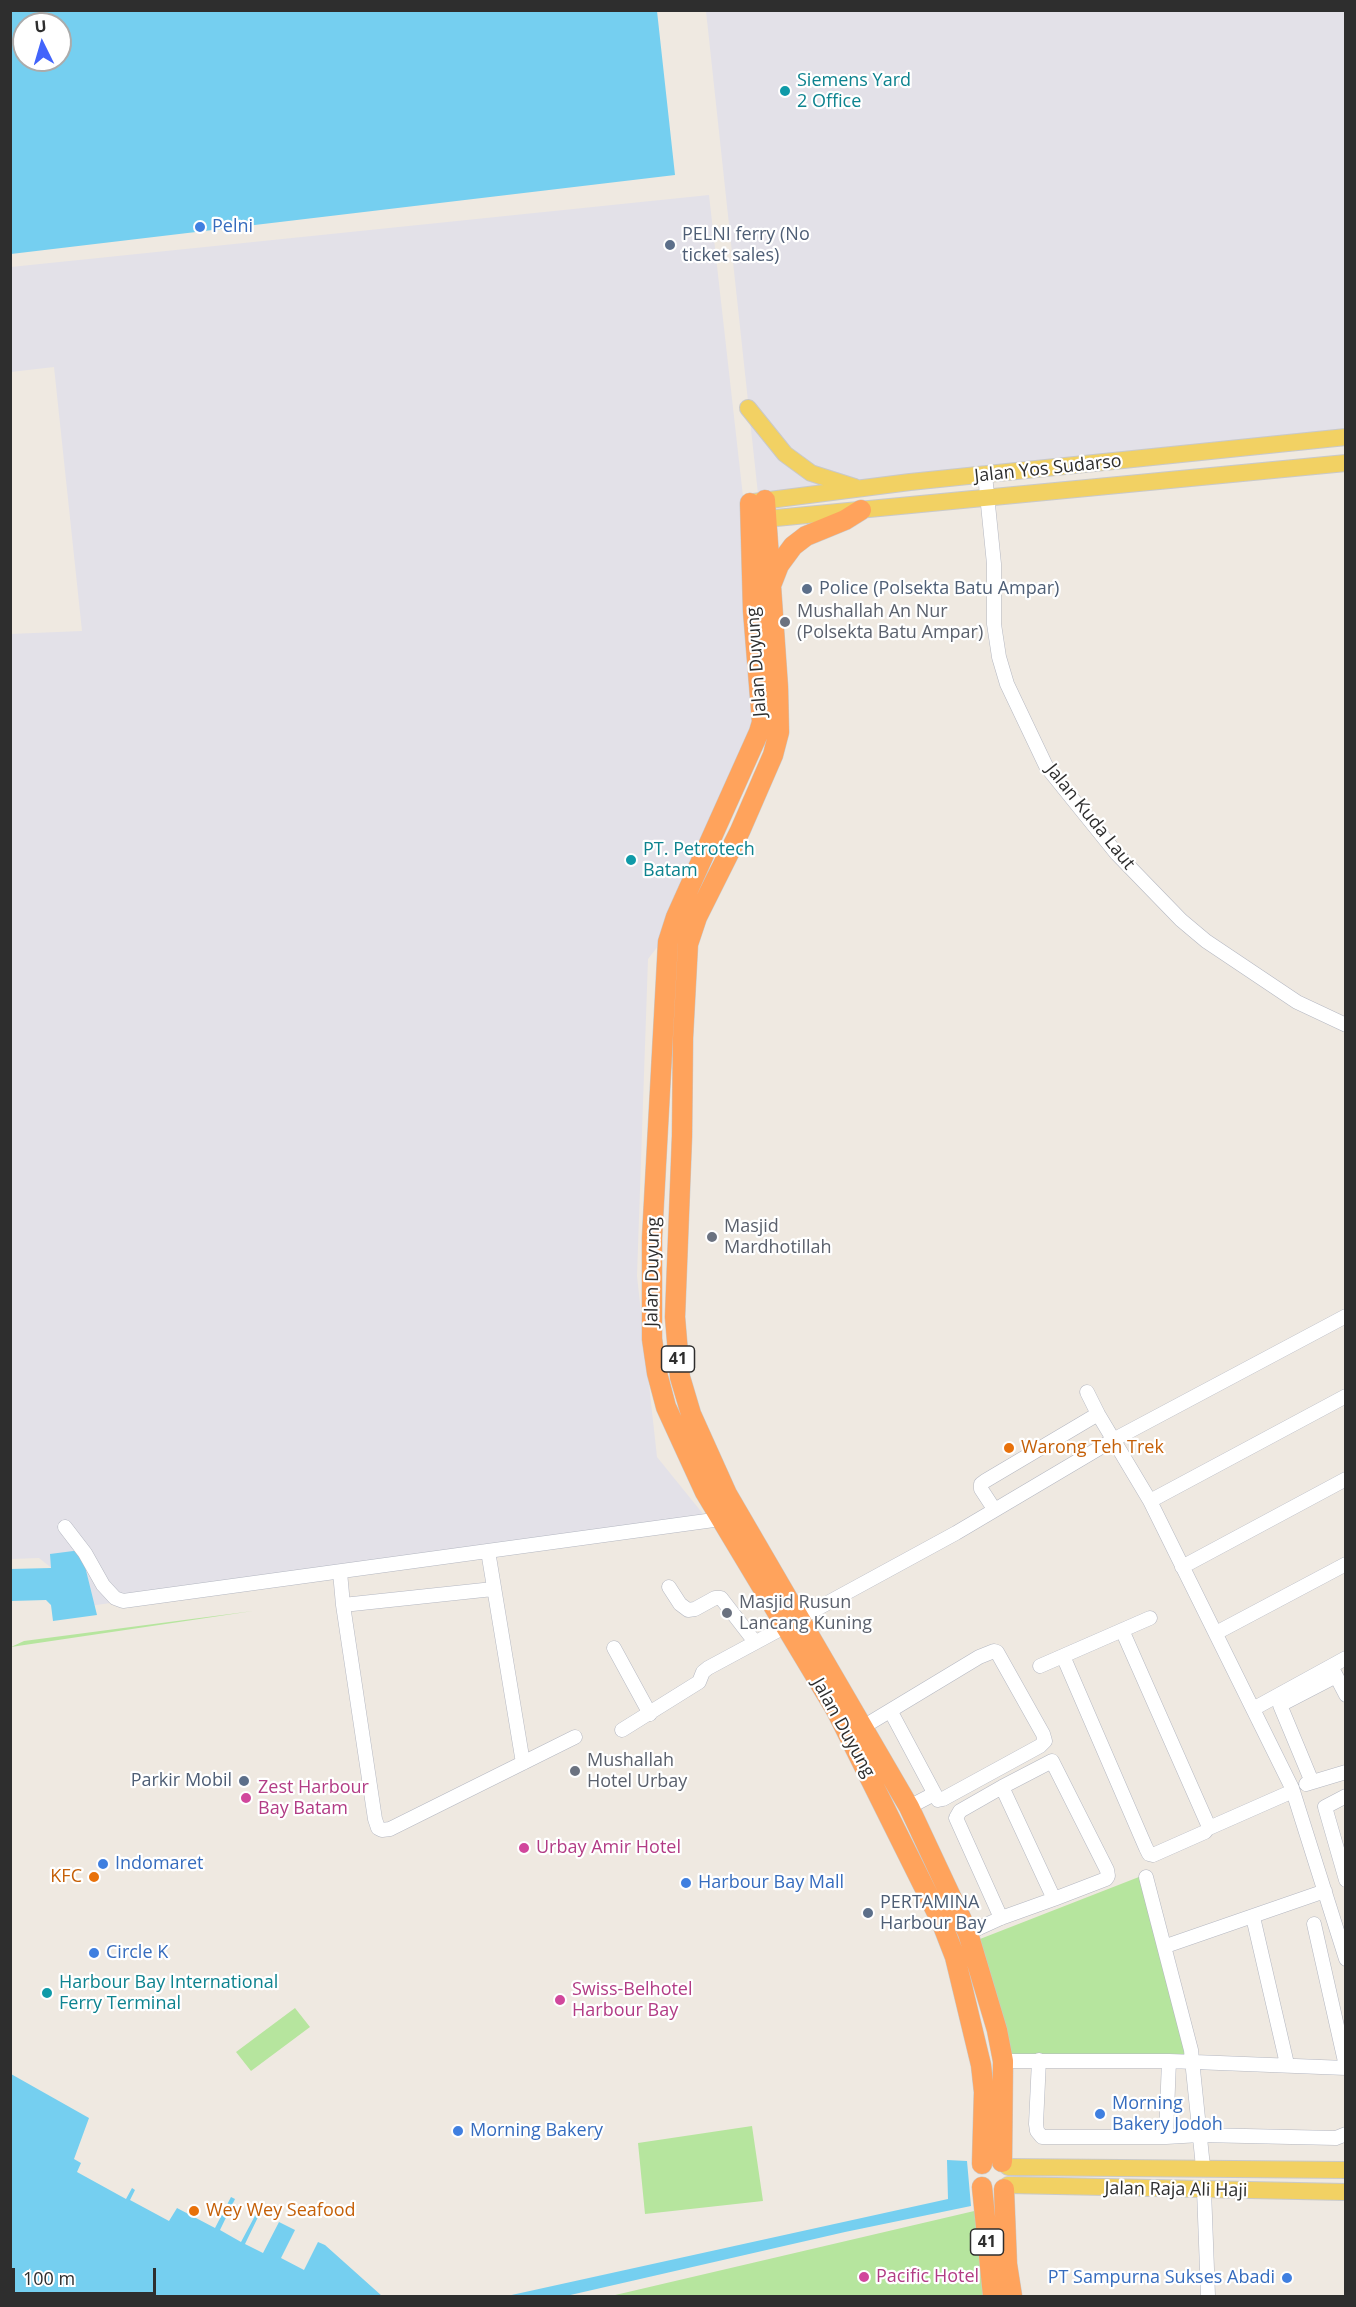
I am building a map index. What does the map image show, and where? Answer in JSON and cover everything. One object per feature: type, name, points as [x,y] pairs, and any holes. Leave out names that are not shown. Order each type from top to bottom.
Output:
[{"type":"highway","name":"Jalan Duyung","points":[[758,510],[770,586],[778,687],[777,743],[740,831],[692,929],[686,961],[675,1317],[678,1357],[686,1399],[727,1494],[836,1710],[898,1802],[955,1957],[983,2076],[982,2164]]},
{"type":"highway","name":"Jalan Duyung","points":[[758,510],[753,611],[762,722],[676,917],[668,942],[652,1238],[652,1339],[661,1392],[666,1407],[705,1492],[863,1727],[898,1802],[968,1933],[997,2030],[1003,2061],[1007,2264],[1011,2296]]},
{"type":"highway","points":[[770,586],[779,565],[793,546],[814,532],[845,520],[861,510]]},
{"type":"highway","points":[[652,1238],[677,1238]]},
{"type":"highway","points":[[982,2164],[991,2160],[1006,2176],[990,2192],[982,2187]]},
{"type":"highway","name":"41","points":[[982,2164],[978,2173],[982,2187],[993,2296]]},
{"type":"main road","points":[[748,408],[774,442],[802,467],[811,473],[859,488]]},
{"type":"main road","name":"Jalan Yos Sudarso","points":[[758,510],[859,488],[1346,437]]},
{"type":"main road","name":"Jalan Yos Sudarso","points":[[758,510],[861,510],[1346,463]]},
{"type":"main road","points":[[1083,2166],[1083,2188]]},
{"type":"main road","name":"Jalan Raja Ali Haji","points":[[1006,2176],[1083,2166],[1346,2170]]},
{"type":"main road","name":"Jalan Raja Ali Haji","points":[[1006,2176],[1083,2188],[1346,2192]]},
{"type":"street","name":"Jalan Kuda Laut","points":[[985,475],[994,564],[994,624],[999,657],[1007,684],[1046,766],[1117,854],[1181,920],[1206,941],[1297,1002],[1346,1025]]},
{"type":"street","points":[[622,1730],[699,1682],[705,1670],[755,1641],[956,1533],[1113,1440],[1346,1316]]},
{"type":"street","points":[[1087,1392],[1150,1501],[1293,1790],[1346,1959]]},
{"type":"street","points":[[1150,1501],[1346,1396]]},
{"type":"street","points":[[994,1509],[981,1489],[981,1484],[1098,1414]]},
{"type":"street","points":[[1182,1567],[1346,1479]]},
{"type":"street","points":[[65,1527],[85,1553],[103,1586],[115,1598],[123,1601],[721,1519]]},
{"type":"street","points":[[488,1551],[523,1763]]},
{"type":"street","points":[[1216,1633],[1346,1564]]},
{"type":"street","points":[[340,1572],[343,1605],[378,1828],[390,1829],[575,1737]]},
{"type":"street","points":[[669,1587],[680,1604],[688,1610],[694,1610],[714,1598],[721,1598],[755,1641]]},
{"type":"street","points":[[343,1605],[493,1589]]},
{"type":"street","points":[[1040,1666],[1150,1618]]},
{"type":"street","points":[[1122,1630],[1209,1828]]},
{"type":"street","points":[[614,1648],[650,1714]]},
{"type":"street","points":[[863,1727],[979,1657],[994,1651],[997,1652],[1045,1741],[1040,1746],[943,1800],[938,1800],[891,1712]]},
{"type":"street","points":[[1063,1656],[1149,1854],[1153,1855],[1312,1782],[1346,1772]]},
{"type":"street","points":[[1312,1782],[1280,1705],[1334,1671],[1346,1658]]},
{"type":"street","points":[[1253,1709],[1334,1671]]},
{"type":"street","points":[[1334,1671],[1346,1695]]},
{"type":"street","points":[[968,1933],[1001,1918],[1106,1879],[1107,1870],[1054,1762],[1046,1762],[960,1811],[956,1818],[1001,1918]]},
{"type":"street","points":[[1002,1787],[1054,1899]]},
{"type":"street","points":[[898,1802],[934,1794]]},
{"type":"street","points":[[1346,1796],[1325,1807],[1346,1880]]},
{"type":"street","points":[[1146,1877],[1166,1946],[1193,2062],[1203,2167]]},
{"type":"street","points":[[1166,1946],[1325,1891]]},
{"type":"street","points":[[1253,1917],[1287,2064]]},
{"type":"street","points":[[1003,2061],[1169,2061],[1346,2067],[1314,1924]]},
{"type":"street","points":[[1039,2060],[1036,2124],[1038,2135],[1042,2137],[1200,2135],[1336,2138],[1346,2134]]},
{"type":"street","points":[[1166,2137],[1169,2061]]},
{"type":"street","points":[[1204,2190],[1209,2296]]},
{"type":"shaded area","points":[[706,11],[1345,11],[1345,434],[758,494]]},
{"type":"shaded area","points":[[709,195],[769,727],[679,919],[648,959],[637,1276],[657,1457],[708,1520],[89,1606],[59,1574],[39,1558],[11,1559],[10,634],[82,631],[54,367],[11,372],[11,267]]},
{"type":"green space","points":[[253,1611],[11,1647],[24,1641]]},
{"type":"green space","points":[[1144,1875],[1191,2060],[1005,2060],[980,1939]]},
{"type":"green space","points":[[295,2008],[310,2027],[251,2071],[236,2052]]},
{"type":"green space","points":[[752,2126],[763,2201],[645,2214],[638,2143]]},
{"type":"green space","points":[[987,2208],[996,2296],[611,2296]]},
{"type":"water","points":[[10,11],[657,11],[675,175],[11,254]]},
{"type":"water","points":[[81,1550],[97,1615],[53,1621],[51,1605],[46,1600],[11,1601],[10,1569],[51,1568],[50,1554]]},
{"type":"water","points":[[11,2074],[89,2118],[74,2159],[81,2163],[77,2172],[126,2199],[132,2188],[135,2190],[130,2200],[169,2221],[177,2208],[215,2228],[231,2197],[235,2199],[220,2230],[241,2242],[257,2212],[260,2213],[245,2244],[263,2253],[279,2222],[295,2230],[281,2258],[304,2270],[318,2242],[325,2245],[382,2296],[11,2296]]},
{"type":"water","points":[[947,2160],[967,2161],[971,2206],[845,2232],[566,2296],[507,2296],[948,2199]]},
{"type":"place","name":"Siemens Yard 2 Office","points":[[785,91]]},
{"type":"place","name":"Pelni","points":[[200,227]]},
{"type":"place","name":"PELNI ferry (No ticket sales)","points":[[670,245]]},
{"type":"place","name":"Police (Polsekta Batu Ampar)","points":[[807,589]]},
{"type":"place","name":"Mushallah An Nur (Polsekta Batu Ampar)","points":[[785,622]]},
{"type":"place","name":"PT. Petrotech Batam","points":[[631,860]]},
{"type":"place","name":"Masjid Mardhotillah","points":[[712,1237]]},
{"type":"place","name":"Warong Teh Trek","points":[[1009,1448]]},
{"type":"place","name":"Masjid Rusun Lancang Kuning","points":[[727,1613]]},
{"type":"place","name":"Mushallah Hotel Urbay","points":[[575,1771]]},
{"type":"place","name":"Parkir Mobil","points":[[244,1781]]},
{"type":"place","name":"Zest Harbour Bay Batam","points":[[246,1798]]},
{"type":"place","name":"Urbay Amir Hotel","points":[[524,1848]]},
{"type":"place","name":"Indomaret","points":[[103,1864]]},
{"type":"place","name":"KFC","points":[[94,1877]]},
{"type":"place","name":"Harbour Bay Mall","points":[[686,1883]]},
{"type":"place","name":"PERTAMINA Harbour Bay","points":[[868,1913]]},
{"type":"place","name":"Circle K","points":[[94,1953]]},
{"type":"place","name":"Harbour Bay International Ferry Terminal","points":[[47,1993]]},
{"type":"place","name":"Swiss-Belhotel Harbour Bay","points":[[560,2000]]},
{"type":"place","name":"Morning Bakery Jodoh","points":[[1100,2114]]},
{"type":"place","name":"Morning Bakery","points":[[458,2131]]},
{"type":"place","name":"Wey Wey Seafood","points":[[194,2211]]},
{"type":"place","name":"Pacific Hotel","points":[[864,2277]]},
{"type":"place","name":"PT Sampurna Sukses Abadi","points":[[1287,2278]]}]
